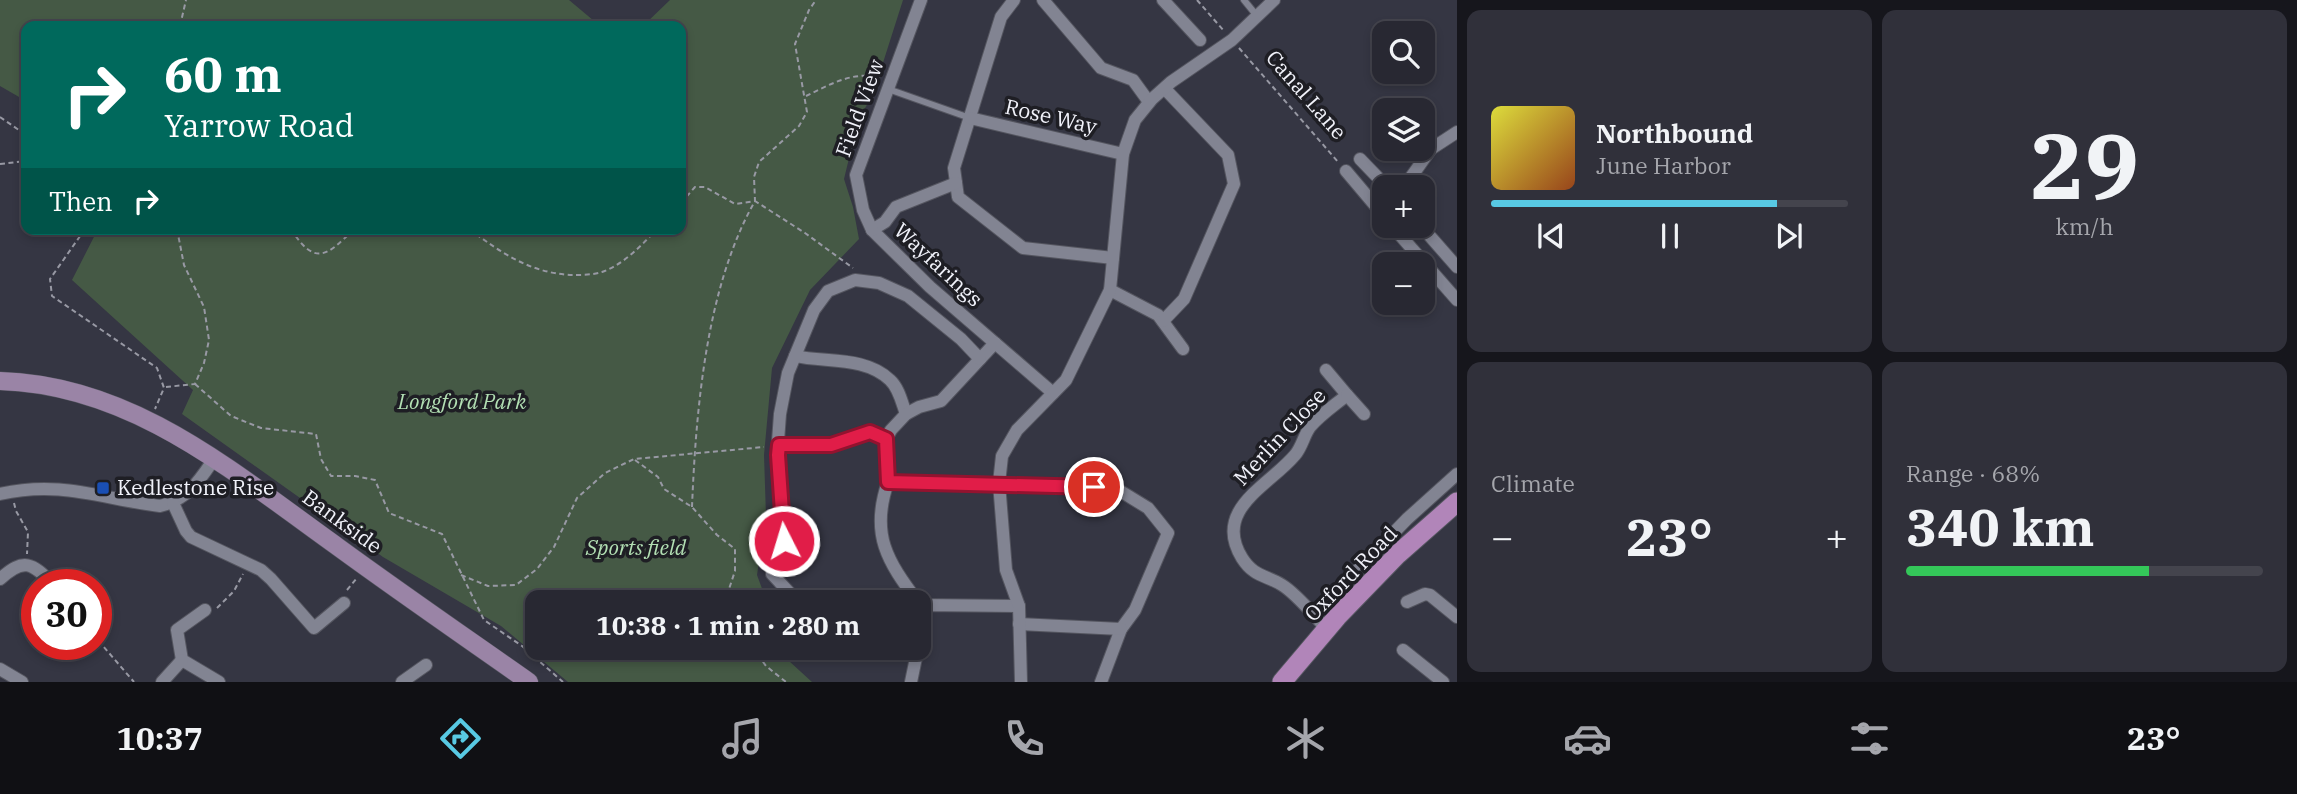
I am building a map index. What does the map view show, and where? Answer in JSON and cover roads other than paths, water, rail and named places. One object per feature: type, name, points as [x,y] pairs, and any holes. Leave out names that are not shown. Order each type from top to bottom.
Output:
[{"type":"main road","name":"Oxford Road","points":[[1282,682],[1328,630],[1336,617],[1398,554],[1457,502]]},
{"type":"street","name":"Field View","points":[[872,230],[863,210],[856,175],[921,0]]},
{"type":"street","points":[[1014,0],[1001,17],[954,168],[958,197],[1023,248],[1113,258]]},
{"type":"street","points":[[1163,0],[1200,40]]},
{"type":"street","points":[[1021,682],[1019,606],[1006,570],[999,483],[1002,456],[1017,430],[1066,380],[1110,290],[1123,154],[1135,120],[1164,89],[1232,40],[1274,0]]},
{"type":"street","points":[[1044,1],[1101,68],[1133,80],[1149,102]]},
{"type":"street","points":[[1163,321],[1184,299],[1234,184],[1228,155],[1164,89]]},
{"type":"street","name":"Rose Way","points":[[970,118],[1123,154]]},
{"type":"street","points":[[1413,175],[1431,149],[1457,132]]},
{"type":"street","points":[[1360,159],[1375,175]]},
{"type":"street","name":"Canal Lane","points":[[1346,171],[1372,202]]},
{"type":"street","name":"Wayfarings","points":[[956,183],[896,207],[885,222],[872,230],[929,287],[1053,393]]},
{"type":"street","points":[[1403,238],[1457,300]]},
{"type":"street","points":[[1432,238],[1457,267]]},
{"type":"street","points":[[787,590],[772,574],[784,541],[778,455],[780,414],[795,356],[814,310],[828,291],[855,280],[880,283],[908,296],[961,339],[980,359]]},
{"type":"street","points":[[1110,290],[1158,315],[1183,349]]},
{"type":"street","points":[[909,590],[894,570],[881,538],[882,501],[888,482],[886,439],[906,414],[941,401],[995,343]]},
{"type":"street","points":[[795,356],[813,360],[843,361],[870,368],[891,380],[906,414]]},
{"type":"street","name":"Merlin Close","points":[[1326,370],[1364,414]]},
{"type":"street","name":"Bankside","points":[[0,381],[76,393],[151,419],[214,459],[529,682]]},
{"type":"street","name":"Merlin Close","points":[[1328,630],[1282,585],[1261,577],[1244,561],[1236,546],[1233,531],[1245,501],[1296,454],[1310,427],[1347,395]]},
{"type":"street","points":[[779,445],[831,445],[870,432],[886,439]]},
{"type":"street","points":[[6,493],[54,488],[160,506],[185,496],[195,487],[214,459]]},
{"type":"street","points":[[1313,616],[1407,519],[1457,474]]},
{"type":"street","points":[[888,482],[999,483],[1117,489],[1148,508],[1168,533],[1135,610],[1121,629],[1101,682]]},
{"type":"street","points":[[173,503],[191,537],[207,547],[248,563],[271,579],[314,628],[344,603]]},
{"type":"street","points":[[0,579],[13,567],[26,564],[38,569]]},
{"type":"street","points":[[1406,602],[1425,594],[1430,595],[1457,618]]},
{"type":"street","points":[[931,604],[1019,606]]},
{"type":"street","points":[[205,610],[172,625],[182,660],[219,682]]},
{"type":"street","points":[[1020,624],[1121,629]]},
{"type":"street","points":[[1403,650],[1443,682]]},
{"type":"street","points":[[162,682],[182,660]]},
{"type":"street","points":[[916,660],[911,682],[921,682]]},
{"type":"street","points":[[402,682],[426,665]]},
{"type":"street","points":[[0,669],[22,682]]},
{"type":"lane","points":[[1244,0],[1257,16]]},
{"type":"lane","points":[[890,85],[970,118]]},
{"type":"place","name":"Kedlestone Rise","points":[[103,488]]},
{"type":"park label","name":"Longford Park","points":[[462,402]]},
{"type":"park label","name":"Sports field","points":[[636,548]]}]
